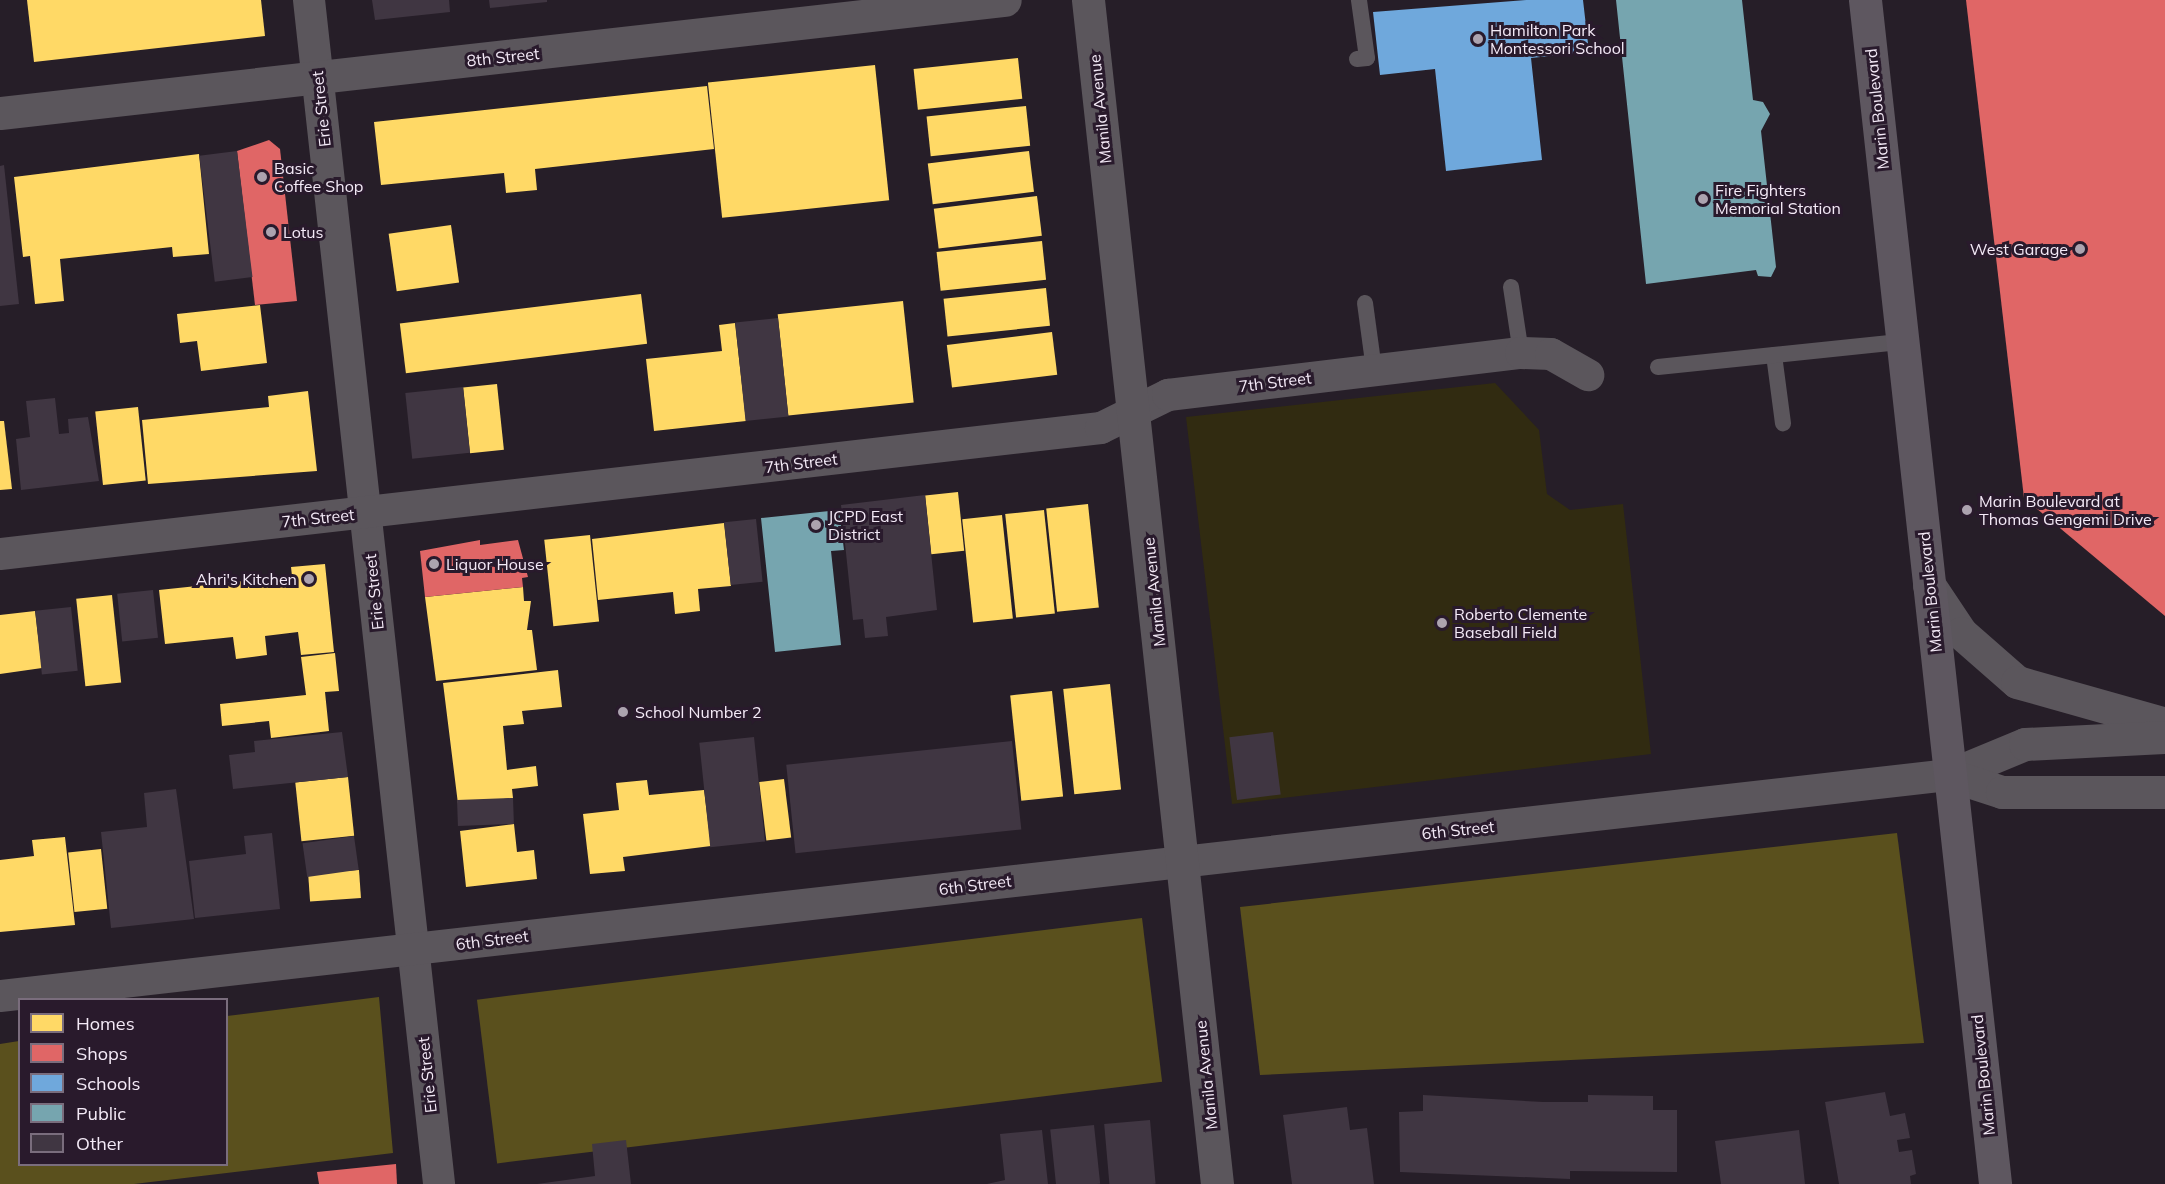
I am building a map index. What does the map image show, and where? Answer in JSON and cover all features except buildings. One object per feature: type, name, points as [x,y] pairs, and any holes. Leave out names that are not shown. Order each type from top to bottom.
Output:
[{"type":"main road","name":"Marin Boulevard","points":[[1865,0],[1995,1184]]},
{"type":"street","name":"Erie Street","points":[[309,0],[439,1184]]},
{"type":"street","name":"8th Street","points":[[0,113],[1005,0]]},
{"type":"street","name":"Manila Avenue","points":[[1088,0],[1184,860],[1217,1184]]},
{"type":"street","name":"7th Street","points":[[0,554],[1101,428],[1168,395],[1521,352],[1551,354],[1588,375]]},
{"type":"street","points":[[1929,585],[1961,633],[2017,682],[2165,724]]},
{"type":"street","points":[[1950,775],[2025,744],[2165,737]]},
{"type":"street","points":[[1950,775],[2002,792],[2165,792]]},
{"type":"street","name":"6th Street","points":[[0,996],[1184,860],[1950,775]]},
{"type":"lane","points":[[1357,59],[1367,58],[1359,0]]},
{"type":"lane","points":[[1511,287],[1521,352]]},
{"type":"lane","points":[[1365,303],[1374,370]]},
{"type":"lane","points":[[1658,367],[1902,342]]},
{"type":"lane","points":[[1774,355],[1783,423]]},
{"type":"shaded area","name":"Roberto Clemente Baseball Field","points":[[1495,383],[1539,430],[1547,494],[1570,510],[1623,504],[1651,754],[1232,804],[1186,417]]},
{"type":"shaded area","points":[[1897,833],[1924,1043],[1260,1075],[1240,907]]},
{"type":"shaded area","points":[[1142,918],[1162,1082],[497,1163],[477,1000]]},
{"type":"shaded area","points":[[379,997],[393,1153],[134,1184],[0,1184],[0,1044],[18,1041],[18,1166],[228,1166],[228,1016]]},
{"type":"place","name":"Hamilton Park Montessori School","points":[[1478,39]]},
{"type":"place","name":"Basic Coffee Shop","points":[[262,177]]},
{"type":"place","name":"Fire Fighters Memorial Station","points":[[1703,199]]},
{"type":"place","name":"Lotus","points":[[271,232]]},
{"type":"place","name":"West Garage","points":[[2080,249]]},
{"type":"place","name":"Marin Boulevard at Thomas Gengemi Drive","points":[[1967,510]]},
{"type":"place","name":"JCPD East District","points":[[816,525]]},
{"type":"place","name":"Liquor House","points":[[434,564]]},
{"type":"place","name":"Ahri's Kitchen","points":[[309,579]]},
{"type":"place","name":"Roberto Clemente Baseball Field","points":[[1442,623]]},
{"type":"place","name":"School Number 2","points":[[623,712]]}]
